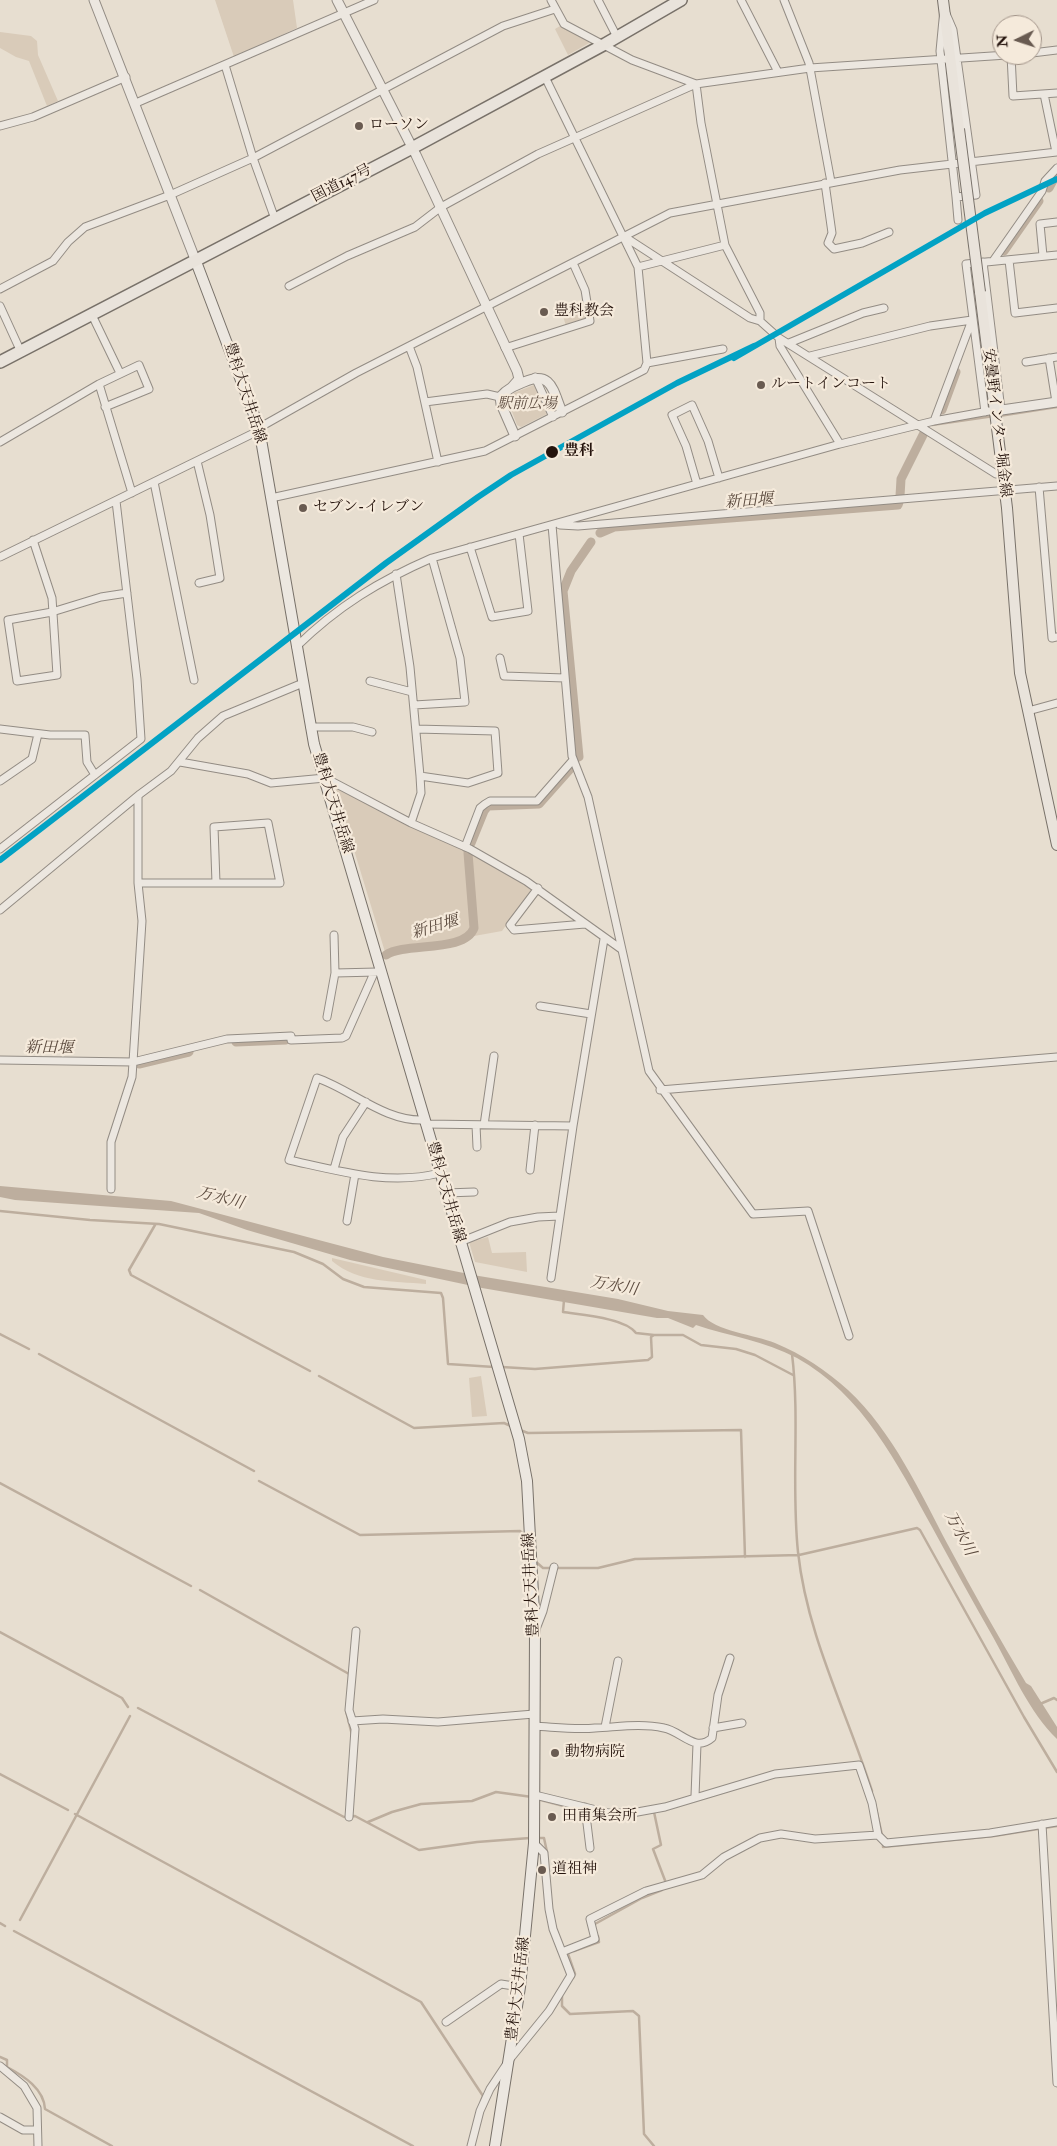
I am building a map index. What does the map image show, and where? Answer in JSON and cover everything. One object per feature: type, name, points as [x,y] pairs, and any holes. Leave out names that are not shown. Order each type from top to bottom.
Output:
[{"type":"highway","name":"国道147号","points":[[0,362],[195,259],[412,148],[605,44],[666,4],[681,0]]},
{"type":"main road","name":"安曇野インター堀金線","points":[[943,4],[1005,490],[1020,673],[1056,840]]},
{"type":"main road","name":"豊科大天井岳線","points":[[195,259],[259,428],[310,727],[377,972],[425,1122],[524,1460],[527,1481],[535,1632],[534,1843],[520,1987],[496,2146]]},
{"type":"street","points":[[94,0],[126,77],[195,259]]},
{"type":"street","points":[[337,0],[412,148],[517,371],[519,379],[500,397]]},
{"type":"street","points":[[136,103],[374,0]]},
{"type":"street","points":[[551,0],[564,24],[605,44],[632,60],[696,84]]},
{"type":"street","points":[[598,0],[616,37]]},
{"type":"street","points":[[741,0],[778,72]]},
{"type":"street","points":[[784,0],[803,44],[810,68],[828,183],[832,233],[828,243],[834,249],[862,243],[889,232]]},
{"type":"street","points":[[0,288],[52,261],[68,242],[85,228],[170,195],[253,158],[503,26],[555,9]]},
{"type":"street","points":[[1042,52],[1057,50]]},
{"type":"street","points":[[289,286],[348,256],[415,228],[441,208],[538,154],[696,84],[810,68],[992,56]]},
{"type":"street","points":[[950,59],[972,161],[976,195],[956,197]]},
{"type":"street","points":[[950,59],[953,163],[958,220]]},
{"type":"street","points":[[225,65],[253,158],[275,218]]},
{"type":"street","points":[[1011,65],[1013,96],[1057,93]]},
{"type":"street","points":[[0,126],[33,117],[126,77]]},
{"type":"street","points":[[271,498],[485,451],[644,370],[647,363],[638,267],[625,236],[545,77]]},
{"type":"street","points":[[696,84],[701,123],[725,244],[760,313],[760,321]]},
{"type":"street","points":[[0,557],[197,461],[356,373],[670,212],[716,202],[953,163],[1057,152],[1044,94]]},
{"type":"street","points":[[993,261],[1042,191],[1045,180],[1057,168]]},
{"type":"street","points":[[1043,256],[1040,224],[1057,222]]},
{"type":"street","points":[[625,236],[750,318],[760,321],[779,338],[996,474],[1003,474]]},
{"type":"street","points":[[638,267],[725,244]]},
{"type":"street","points":[[994,411],[972,320],[966,264],[1057,255]]},
{"type":"street","points":[[1009,260],[1015,313],[1057,308]]},
{"type":"street","points":[[983,262],[994,411]]},
{"type":"street","points":[[505,348],[590,321],[584,290],[573,263]]},
{"type":"street","points":[[0,306],[21,352]]},
{"type":"street","points":[[789,343],[863,313],[884,308]]},
{"type":"street","points":[[92,314],[120,373]]},
{"type":"street","points":[[810,356],[930,326],[972,320]]},
{"type":"street","points":[[934,421],[972,320]]},
{"type":"street","points":[[779,338],[780,346],[840,444]]},
{"type":"street","points":[[409,346],[417,367],[438,462]]},
{"type":"street","points":[[647,363],[722,349]]},
{"type":"street","points":[[296,647],[328,618],[366,590],[432,558],[918,424],[1056,402],[1053,358],[1026,362]]},
{"type":"street","points":[[0,442],[99,384],[139,365],[149,389],[105,407]]},
{"type":"street","points":[[517,371],[524,377],[535,377],[548,381],[562,412]]},
{"type":"street","points":[[512,387],[535,377]]},
{"type":"street","points":[[535,377],[553,417]]},
{"type":"street","points":[[99,384],[132,493]]},
{"type":"street","points":[[425,402],[487,394],[500,397]]},
{"type":"street","points":[[500,397],[500,404],[515,436]]},
{"type":"street","points":[[697,484],[686,446],[672,415],[692,405],[708,441],[719,478]]},
{"type":"street","points":[[197,461],[210,515],[220,578],[199,583]]},
{"type":"street","points":[[154,482],[194,680]]},
{"type":"street","points":[[552,525],[578,526],[1057,486]]},
{"type":"street","points":[[1039,487],[1052,638],[1057,637]]},
{"type":"street","points":[[0,849],[141,739],[116,501]]},
{"type":"street","points":[[552,525],[573,760],[588,797],[648,1072],[753,1214],[808,1211],[849,1336]]},
{"type":"street","points":[[470,547],[492,617],[528,611],[519,534]]},
{"type":"street","points":[[33,540],[52,598],[52,612],[57,675],[16,681],[8,620],[52,612],[101,597],[127,593]]},
{"type":"street","points":[[414,704],[465,702],[460,658],[432,558]]},
{"type":"street","points":[[396,574],[414,704],[420,776],[421,793],[412,823]]},
{"type":"street","points":[[500,658],[504,676],[565,678]]},
{"type":"street","points":[[370,681],[412,692]]},
{"type":"street","points":[[0,910],[180,762],[198,738],[223,716],[303,683]]},
{"type":"street","points":[[1028,711],[1057,703]]},
{"type":"street","points":[[310,727],[353,727],[372,732]]},
{"type":"street","points":[[0,729],[38,734],[85,735],[87,762],[95,774]]},
{"type":"street","points":[[416,729],[495,731],[498,773],[468,783],[420,776]]},
{"type":"street","points":[[0,781],[32,759],[38,734]]},
{"type":"street","points":[[465,847],[480,808],[490,801],[538,801],[573,760]]},
{"type":"street","points":[[180,762],[248,774],[271,783],[324,778],[412,823],[465,847],[538,888],[604,939],[620,949]]},
{"type":"street","points":[[111,1189],[111,1142],[132,1077],[142,921],[138,883],[138,796]]},
{"type":"street","points":[[138,883],[216,883],[280,883],[268,823],[214,827],[216,883]]},
{"type":"street","points":[[538,888],[510,925],[514,930],[585,924]]},
{"type":"street","points":[[327,1017],[335,973],[334,935]]},
{"type":"street","points":[[551,1278],[573,1126],[604,939]]},
{"type":"street","points":[[0,1060],[133,1062],[227,1039],[291,1036],[291,1040],[342,1038],[346,1036],[377,972],[335,973]]},
{"type":"street","points":[[540,1006],[591,1014]]},
{"type":"street","points":[[477,1147],[494,1056]]},
{"type":"street","points":[[660,1090],[1057,1057]]},
{"type":"street","points":[[440,1173],[421,1177],[376,1178],[289,1160],[317,1078],[380,1109],[412,1120],[480,1125],[573,1126]]},
{"type":"street","points":[[334,1170],[343,1137],[366,1102]]},
{"type":"street","points":[[530,1170],[535,1125]]},
{"type":"street","points":[[347,1221],[355,1174]]},
{"type":"street","points":[[446,1193],[474,1192]]},
{"type":"street","points":[[460,1242],[510,1222],[538,1217],[560,1216]]},
{"type":"street","points":[[535,1632],[543,1611],[554,1567]]},
{"type":"street","points":[[349,1817],[355,1729],[349,1710],[356,1631]]},
{"type":"street","points":[[534,1726],[605,1727],[633,1725],[665,1728],[697,1744],[707,1742],[712,1738],[718,1695],[730,1658]]},
{"type":"street","points":[[605,1727],[618,1661]]},
{"type":"street","points":[[352,1721],[383,1719],[438,1722],[534,1714]]},
{"type":"street","points":[[713,1728],[742,1724]]},
{"type":"street","points":[[695,1796],[697,1744]]},
{"type":"street","points":[[534,1796],[609,1813],[632,1813],[664,1807],[695,1796],[739,1786],[747,1781],[775,1774],[859,1765],[872,1803],[878,1835],[886,1843],[990,1833],[1057,1822]]},
{"type":"street","points":[[585,1807],[590,1848]]},
{"type":"street","points":[[1042,1824],[1057,2083]]},
{"type":"street","points":[[562,1952],[595,1939],[589,1920],[593,1917],[646,1891],[702,1874],[742,1846],[760,1838],[781,1834],[815,1839],[878,1835]]},
{"type":"street","points":[[471,2146],[480,2111],[490,2089],[510,2058],[548,2011],[571,1975],[553,1928],[549,1909],[544,1853],[534,1843]]},
{"type":"street","points":[[446,2022],[501,1984],[520,1987]]},
{"type":"street","points":[[0,2066],[24,2086],[37,2108],[38,2146]]},
{"type":"street","points":[[0,2117],[23,2130],[37,2130]]},
{"type":"green space","points":[[215,0],[293,0],[297,28],[234,57]]},
{"type":"green space","points":[[560,26],[591,42],[568,55],[555,29]]},
{"type":"green space","points":[[0,32],[31,36],[37,41],[38,55],[58,101],[47,106],[29,61],[16,57],[0,48]]},
{"type":"green space","points":[[583,304],[586,319],[566,326],[562,313]]},
{"type":"green space","name":"駅前広場","points":[[534,385],[537,387],[547,414],[521,427],[517,425],[508,401],[511,394]]},
{"type":"green space","points":[[334,784],[466,851],[533,888],[502,931],[385,952]]},
{"type":"green space","points":[[488,1237],[492,1253],[526,1252],[527,1272],[475,1262],[469,1242]]},
{"type":"green space","points":[[332,1258],[426,1280],[426,1284],[376,1280],[364,1277],[342,1268],[332,1261]]},
{"type":"green space","points":[[481,1376],[487,1416],[472,1417],[469,1378]]},
{"type":"shaded area","points":[[0,1186],[171,1201],[383,1257],[479,1276],[618,1299],[668,1311],[703,1315],[716,1325],[767,1340],[795,1352],[832,1376],[848,1390],[879,1424],[916,1484],[1006,1649],[1026,1683],[1031,1686],[1057,1727],[1057,1739],[1029,1704],[905,1479],[876,1432],[841,1391],[820,1373],[797,1358],[760,1343],[696,1325],[693,1328],[668,1318],[657,1318],[482,1288],[350,1260],[247,1230],[199,1213],[15,1200],[0,1197]]},
{"type":"waterway","name":"新田堰","points":[[1049,188],[1057,173]]},
{"type":"waterway","name":"新田堰","points":[[1004,251],[1039,201]]},
{"type":"waterway","name":"新田堰","points":[[942,410],[956,372]]},
{"type":"waterway","points":[[999,416],[1057,407]]},
{"type":"waterway","points":[[932,425],[994,416]]},
{"type":"waterway","name":"新田堰","points":[[900,496],[901,479],[924,433]]},
{"type":"waterway","name":"新田堰","points":[[600,533],[614,527],[898,505],[899,502]]},
{"type":"waterway","name":"新田堰","points":[[579,757],[563,591],[571,571],[591,542]]},
{"type":"waterway","name":"新田堰","points":[[471,843],[484,811],[488,806],[539,804],[571,768]]},
{"type":"waterway","name":"新田堰","points":[[386,955],[406,949],[447,944],[468,936],[474,928],[468,853]]},
{"type":"waterway","name":"新田堰","points":[[236,1042],[286,1040]]},
{"type":"waterway","name":"新田堰","points":[[139,1064],[189,1052]]},
{"type":"waterway","points":[[0,1211],[90,1220],[159,1224],[294,1252],[323,1264],[343,1279],[364,1287],[441,1293],[448,1364],[494,1367]]},
{"type":"waterway","points":[[155,1225],[129,1270],[131,1275],[310,1371]]},
{"type":"waterway","points":[[564,1300],[563,1312],[613,1321],[623,1324],[636,1333],[654,1335]]},
{"type":"waterway","points":[[0,1334],[29,1349]]},
{"type":"waterway","points":[[502,1367],[535,1369],[648,1360],[652,1357],[651,1337],[654,1335],[683,1335],[701,1345],[736,1349],[755,1355],[793,1375]]},
{"type":"waterway","points":[[39,1354],[254,1471]]},
{"type":"waterway","points":[[792,1354],[795,1403],[796,1527],[803,1583],[819,1644],[872,1791]]},
{"type":"waterway","points":[[319,1376],[414,1428],[504,1423],[513,1427]]},
{"type":"waterway","points":[[520,1430],[528,1433],[741,1430],[745,1557]]},
{"type":"waterway","points":[[259,1481],[360,1535],[520,1531],[526,1537]]},
{"type":"waterway","points":[[0,1483],[191,1586]]},
{"type":"waterway","points":[[535,1561],[543,1568],[598,1568],[635,1559],[799,1555],[917,1528],[920,1530],[1024,1717],[1057,1772]]},
{"type":"waterway","points":[[200,1590],[349,1674]]},
{"type":"waterway","points":[[0,1632],[122,1698],[128,1707]]},
{"type":"waterway","points":[[1040,1704],[1054,1698],[1057,1700]]},
{"type":"waterway","points":[[138,1708],[344,1817],[355,1816],[419,1850],[477,1842],[530,1838]]},
{"type":"waterway","points":[[346,1711],[352,1735]]},
{"type":"waterway","points":[[20,1920],[130,1716]]},
{"type":"waterway","points":[[0,1774],[68,1810]]},
{"type":"waterway","points":[[368,1822],[392,1812],[421,1804],[472,1801],[496,1792],[532,1797]]},
{"type":"waterway","points":[[537,1799],[609,1818],[624,1816]]},
{"type":"waterway","points":[[875,1804],[882,1835]]},
{"type":"waterway","points":[[654,1812],[661,1845],[653,1849],[666,1883]]},
{"type":"waterway","points":[[75,1814],[421,2002],[483,2096],[481,2101]]},
{"type":"waterway","points":[[883,1843],[883,1847],[994,1836],[1057,1826]]},
{"type":"waterway","points":[[536,1838],[544,1838],[547,1852]]},
{"type":"waterway","points":[[595,1924],[642,1898],[662,1890]]},
{"type":"waterway","points":[[0,1923],[5,1926]]},
{"type":"waterway","points":[[14,1931],[413,2146]]},
{"type":"waterway","points":[[574,1951],[599,1942],[598,1936]]},
{"type":"waterway","points":[[567,1951],[575,1974],[573,1978]]},
{"type":"waterway","points":[[562,1996],[562,2006],[570,2014],[633,2011],[639,2016],[644,2134],[654,2146]]},
{"type":"waterway","points":[[0,2057],[7,2060],[7,2067],[26,2079],[37,2089],[44,2102],[45,2109],[112,2146]]},
{"type":"transit line","points":[[734,358],[985,213],[1057,179]]},
{"type":"transit line","points":[[0,860],[386,563],[478,497],[511,475],[677,383],[754,346]]},
{"type":"place","name":"ローソン","points":[[359,126]]},
{"type":"place","name":"豊科教会","points":[[544,312]]},
{"type":"place","name":"ルートインコート","points":[[761,385]]},
{"type":"place","name":"豊科","points":[[552,452]]},
{"type":"place","name":"セブン-イレブン","points":[[303,508]]},
{"type":"place","name":"動物病院","points":[[555,1753]]},
{"type":"place","name":"田甫集会所","points":[[552,1817]]},
{"type":"place","name":"道祖神","points":[[542,1870]]},
{"type":"water label","name":"万水川","points":[[220,1199]]},
{"type":"water label","name":"万水川","points":[[614,1287]]},
{"type":"water label","name":"万水川","points":[[959,1534]]}]
